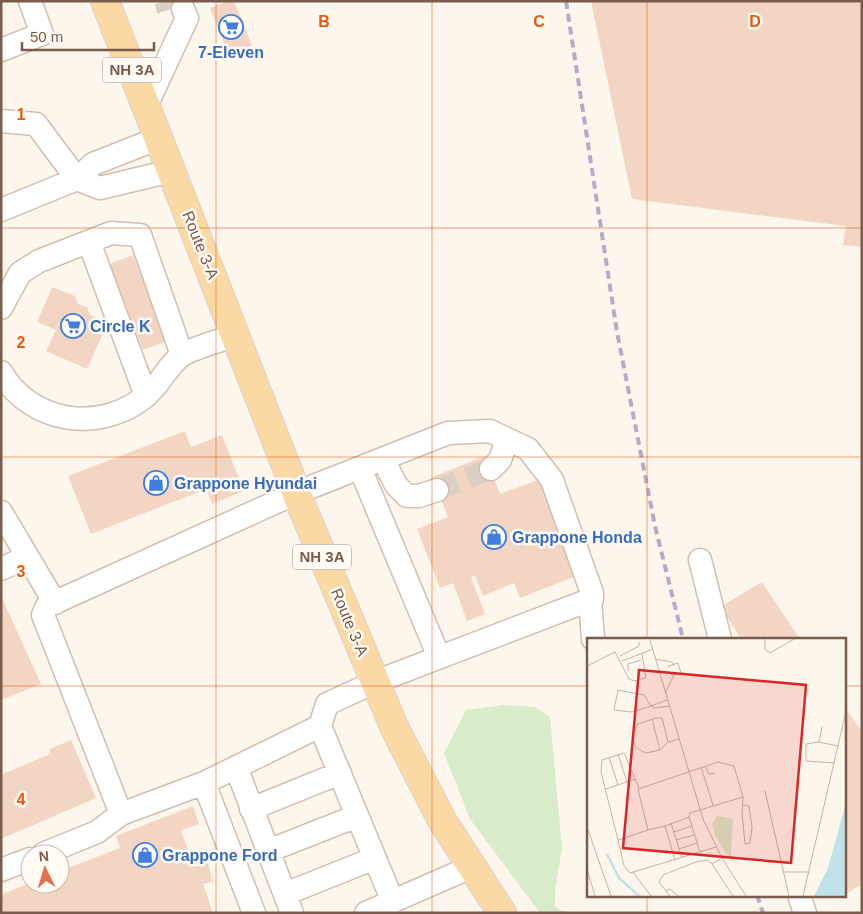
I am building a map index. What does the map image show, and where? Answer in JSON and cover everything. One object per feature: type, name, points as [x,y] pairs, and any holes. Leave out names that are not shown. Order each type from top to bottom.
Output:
[{"type":"main road","name":"NH 3A","points":[[105,1],[172,173]]},
{"type":"main road","name":"Route 3-A","points":[[172,173],[296,493],[375,682],[396,729],[443,822],[502,913]]},
{"type":"lane","points":[[30,1],[40,30]]},
{"type":"lane","points":[[146,106],[187,18],[186,6]]},
{"type":"lane","points":[[1,39],[40,30]]},
{"type":"lane","points":[[1,50],[40,30]]},
{"type":"lane","points":[[1,121],[36,124],[77,179],[100,188],[172,173]]},
{"type":"lane","points":[[1,210],[77,179],[93,164],[159,138]]},
{"type":"lane","points":[[1,308],[20,273],[39,261],[112,233],[140,235],[182,355]]},
{"type":"lane","points":[[89,242],[146,396]]},
{"type":"lane","points":[[1,372],[19,396],[36,409],[56,417],[76,420],[98,417],[122,410],[146,396],[182,355],[236,335]]},
{"type":"lane","points":[[121,814],[43,615],[47,606],[296,493],[448,433],[490,431],[528,449],[552,480],[592,593],[590,600],[592,638]]},
{"type":"lane","points":[[490,469],[500,460],[507,439]]},
{"type":"lane","points":[[383,459],[396,485],[407,496],[420,496],[437,490]]},
{"type":"lane","points":[[360,468],[439,657]]},
{"type":"lane","points":[[1,512],[55,604]]},
{"type":"lane","points":[[1,569],[27,557]]},
{"type":"lane","points":[[700,560],[720,638]]},
{"type":"lane","points":[[393,902],[320,726],[326,704],[375,682],[590,600]]},
{"type":"lane","points":[[68,844],[97,832],[121,814],[204,783],[320,726]]},
{"type":"lane","points":[[236,767],[288,904],[375,858]]},
{"type":"lane","points":[[252,809],[340,773]]},
{"type":"lane","points":[[204,783],[254,913]]},
{"type":"lane","points":[[268,851],[357,816]]},
{"type":"lane","points":[[1,870],[20,863]]},
{"type":"lane","points":[[366,913],[471,867]]},
{"type":"lane","points":[[799,896],[805,913]]},
{"type":"green space","points":[[503,705],[535,707],[550,717],[562,848],[555,890],[555,907],[566,913],[540,913],[470,819],[444,753],[466,710]]},
{"type":"building","name":"7-Eleven","points":[[161,1],[190,1],[165,11]]},
{"type":"building","name":"7-Eleven","points":[[228,1],[234,1],[252,46],[229,55],[210,8]]},
{"type":"building","points":[[591,1],[862,1],[862,247],[843,245],[846,226],[632,199]]},
{"type":"building","points":[[133,255],[167,341],[143,350],[109,264]]},
{"type":"building","name":"Circle K","points":[[52,287],[75,296],[78,304],[87,307],[90,315],[97,318],[103,333],[87,369],[46,351],[56,330],[37,322]]},
{"type":"building","name":"Grappone Hyundai","points":[[185,431],[191,447],[222,435],[244,491],[212,504],[206,489],[91,534],[68,476]]},
{"type":"building","name":"Grappone Honda","points":[[485,456],[500,494],[543,478],[581,574],[520,598],[514,583],[483,596],[475,576],[471,577],[485,614],[467,621],[453,583],[440,588],[417,529],[448,517],[432,477]]},
{"type":"building","points":[[762,582],[799,638],[740,638],[720,607]]},
{"type":"building","points":[[1,596],[41,684],[1,700]]},
{"type":"building","points":[[846,709],[862,732],[862,884],[846,894]]},
{"type":"building","points":[[71,740],[96,798],[1,839],[1,775],[50,754],[50,749]]},
{"type":"building","name":"Grappone Ford","points":[[193,806],[199,824],[181,831],[194,867],[208,863],[213,881],[203,884],[213,913],[3,913],[1,895],[20,887],[20,894],[70,894],[70,867],[120,848],[116,836]]},
{"type":"tunnel","points":[[165,1],[168,10]]},
{"type":"tunnel","points":[[437,490],[491,469]]},
{"type":"railway","points":[[566,1],[617,332],[655,526],[683,638]]},
{"type":"railway","points":[[757,896],[763,913]]},
{"type":"place","name":"7-Eleven","points":[[231,27]]},
{"type":"place","name":"Circle K","points":[[73,326]]},
{"type":"place","name":"Grappone Hyundai","points":[[156,483]]},
{"type":"place","name":"Grappone Honda","points":[[494,537]]},
{"type":"place","name":"Grappone Ford","points":[[145,855]]}]
